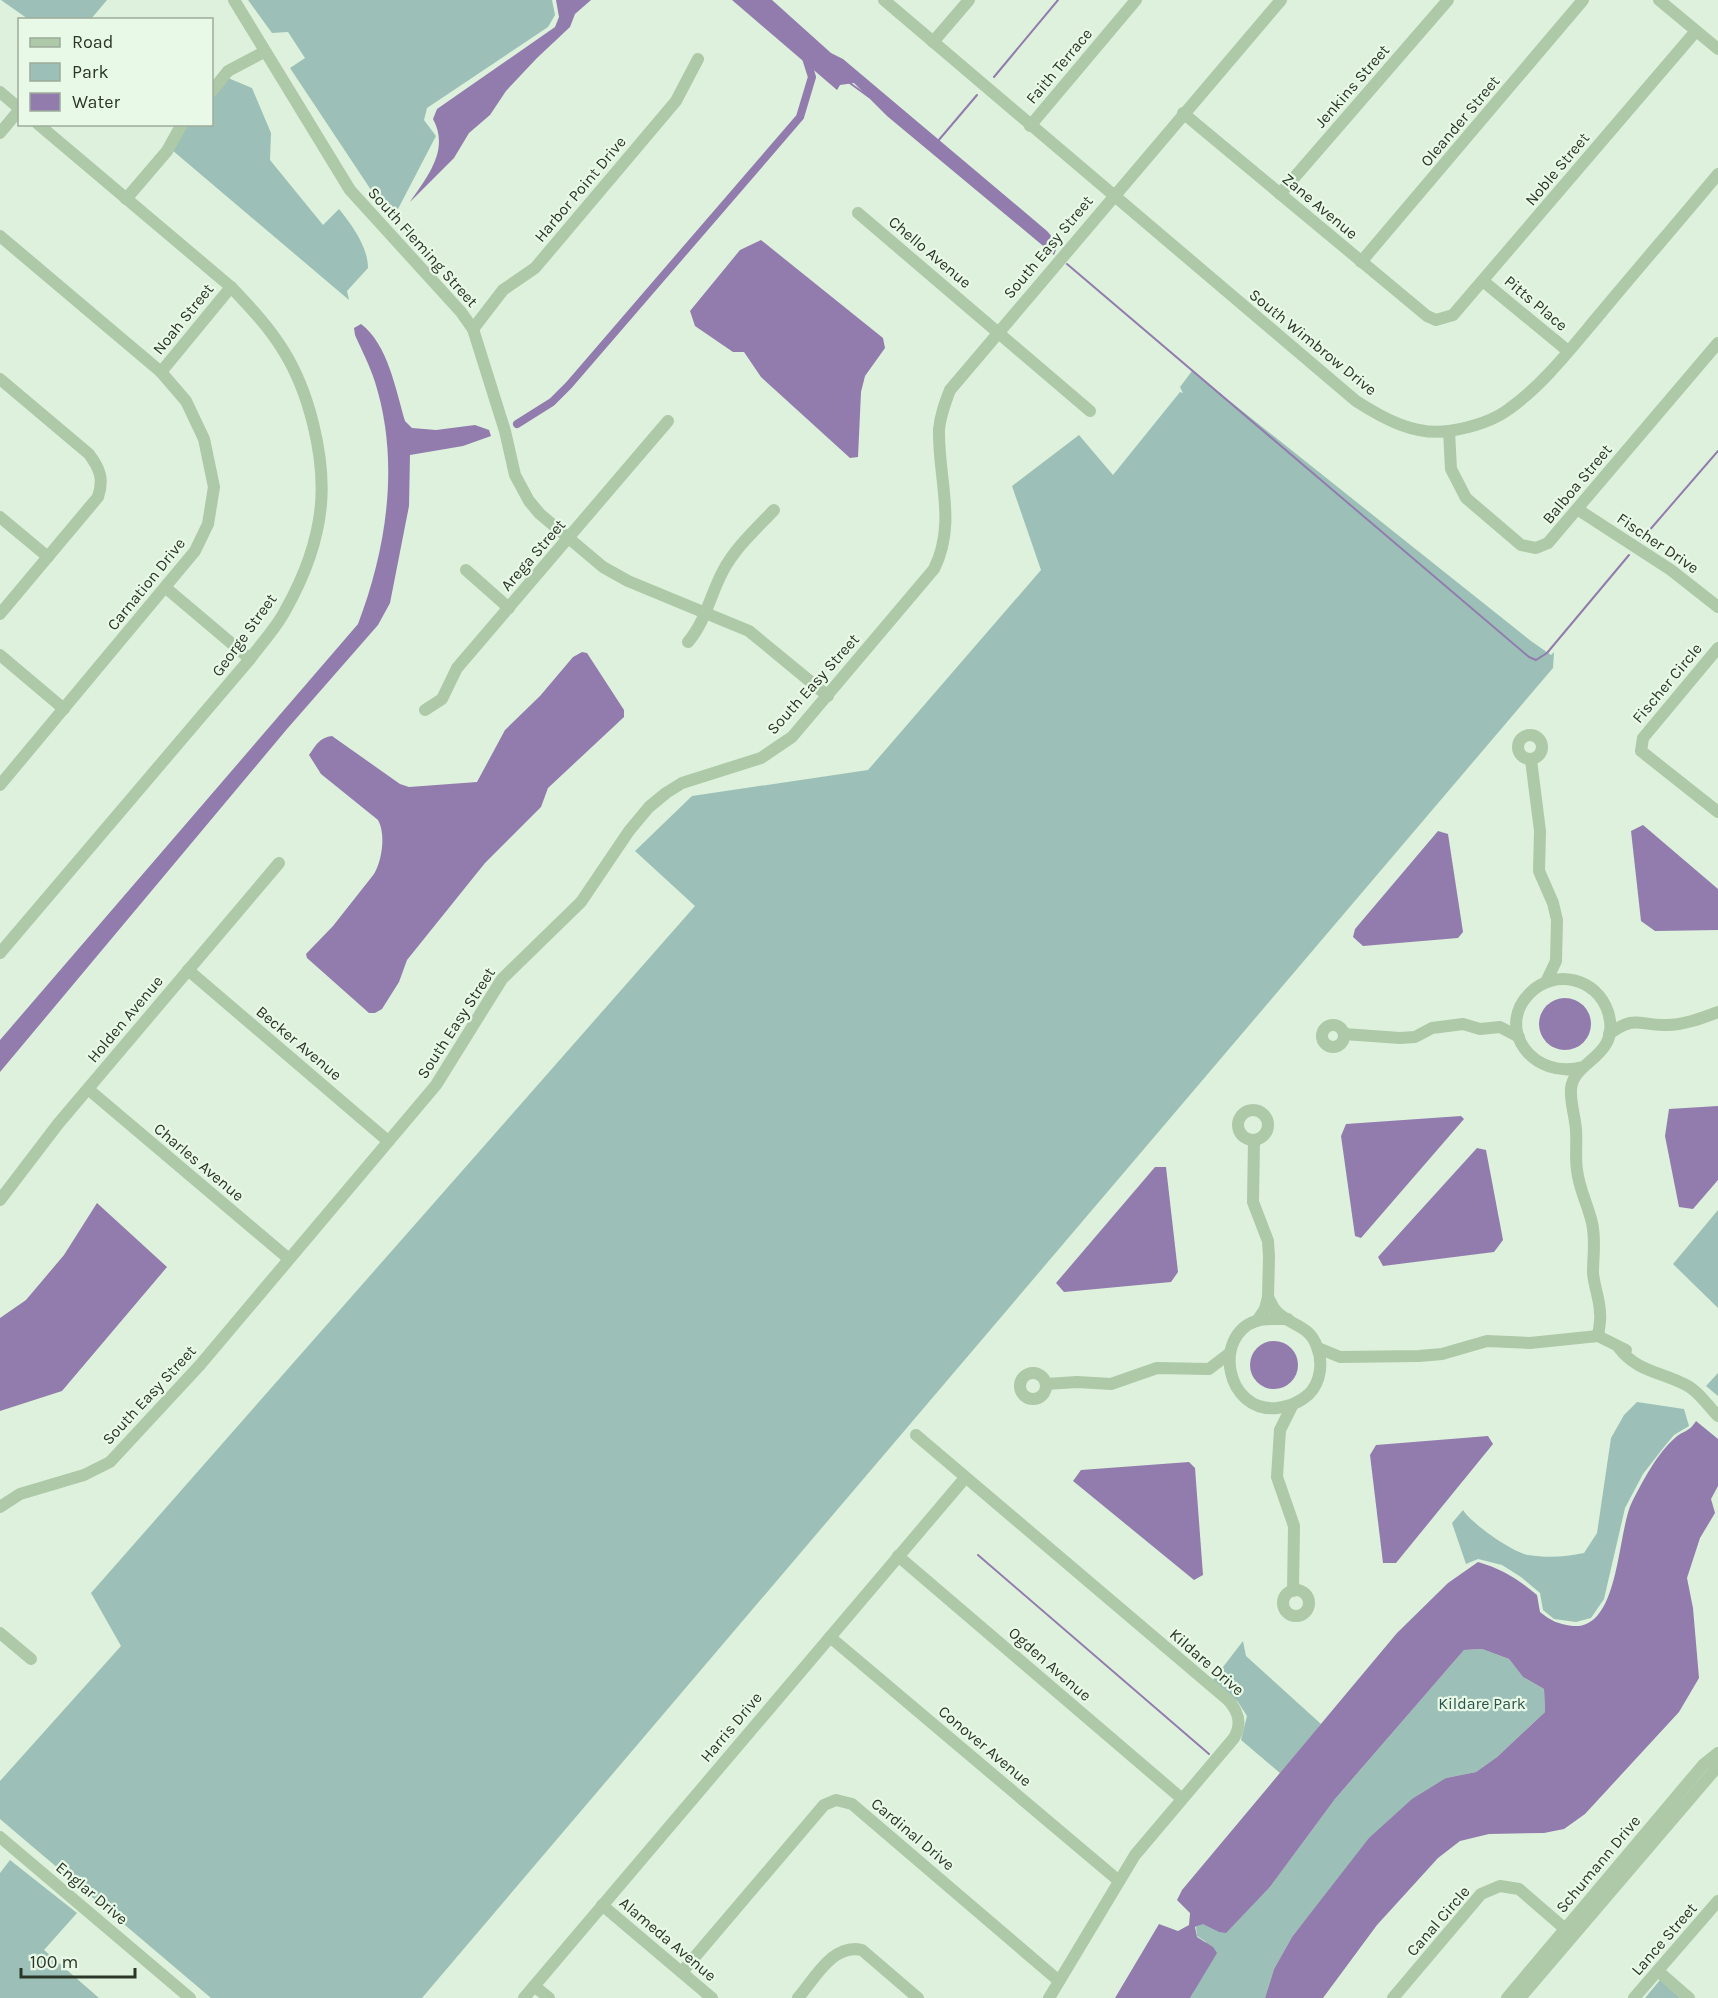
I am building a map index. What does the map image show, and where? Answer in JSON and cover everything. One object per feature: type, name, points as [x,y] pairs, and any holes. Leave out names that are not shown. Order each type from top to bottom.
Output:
[{"type":"street","name":"South Fleming Street","points":[[234,0],[350,190],[461,312],[473,329],[505,431],[515,475],[529,501],[603,567],[628,581],[748,631],[828,696]]},
{"type":"street","name":"South Wimbrow Drive","points":[[884,0],[1356,401],[1386,420],[1418,429],[1449,431],[1486,421],[1508,410],[1538,384],[1716,182]]},
{"type":"street","points":[[933,42],[969,0]]},
{"type":"street","name":"Faith Terrace","points":[[1030,126],[1136,0]]},
{"type":"street","name":"South Easy Street","points":[[0,1507],[20,1494],[84,1475],[110,1462],[200,1365],[450,1066],[502,979],[581,902],[629,831],[649,807],[682,783],[761,758],[777,750],[792,737],[828,696],[934,569],[941,554],[947,514],[939,431],[942,410],[950,390],[1281,0]]},
{"type":"street","name":"Jenkins Street","points":[[1280,194],[1448,0]]},
{"type":"street","name":"Oleander Street","points":[[1361,262],[1583,0]]},
{"type":"street","points":[[1659,0],[1718,49]]},
{"type":"street","name":"Noble Street","points":[[1437,320],[1453,315],[1696,31]]},
{"type":"street","points":[[213,90],[228,71],[264,52]]},
{"type":"street","name":"Harbor Point Drive","points":[[473,329],[503,290],[535,268],[676,101],[698,58]]},
{"type":"street","points":[[0,93],[18,107]]},
{"type":"street","points":[[0,133],[18,111]]},
{"type":"street","name":"Zane Avenue","points":[[1183,113],[1427,316],[1437,320]]},
{"type":"street","name":"George Street","points":[[0,952],[250,659],[285,613],[311,555],[321,504],[318,444],[305,398],[284,352],[258,315],[231,287],[40,126]]},
{"type":"street","points":[[126,199],[167,151],[181,126]]},
{"type":"street","name":"Chello Avenue","points":[[858,213],[1090,411]]},
{"type":"street","name":"Carnation Drive","points":[[0,236],[161,372],[186,400],[204,439],[214,487],[208,524],[195,551],[0,785]]},
{"type":"street","name":"Pitts Place","points":[[1483,281],[1568,351]]},
{"type":"street","name":"Noah Street","points":[[161,372],[231,287]]},
{"type":"street","name":"Balboa Street","points":[[1449,431],[1451,470],[1466,498],[1521,545],[1536,548],[1548,543],[1718,343]]},
{"type":"street","points":[[0,379],[89,454],[100,470],[102,485],[98,497],[0,614]]},
{"type":"street","name":"Arega Street","points":[[425,710],[442,699],[457,668],[668,421]]},
{"type":"street","name":"Fischer Drive","points":[[1577,509],[1671,570],[1718,607]]},
{"type":"street","points":[[688,642],[699,628],[723,571],[735,553],[774,510]]},
{"type":"street","points":[[0,517],[48,558]]},
{"type":"street","points":[[466,570],[509,608]]},
{"type":"street","points":[[166,588],[250,659]]},
{"type":"street","name":"Fischer Circle","points":[[1718,648],[1643,738],[1641,751],[1718,812]]},
{"type":"street","points":[[0,655],[64,709]]},
{"type":"street","points":[[1532,760],[1540,831],[1539,871],[1553,903],[1557,920],[1556,962],[1546,982],[1528,996],[1518,1017],[1519,1037],[1533,1060],[1558,1071],[1571,1087],[1577,1131],[1577,1171],[1595,1238],[1593,1273],[1600,1313],[1598,1336]]},
{"type":"street","name":"Holden Avenue","points":[[0,1200],[88,1089],[279,863]]},
{"type":"street","points":[[1556,962],[1568,979]]},
{"type":"street","name":"Becker Avenue","points":[[188,970],[388,1141]]},
{"type":"street","points":[[1546,982],[1568,979],[1590,987],[1607,1010],[1626,1022],[1665,1025],[1718,1012]]},
{"type":"street","points":[[1571,1087],[1583,1067],[1602,1050],[1609,1034],[1607,1010]]},
{"type":"street","points":[[1500,1028],[1518,1017]]},
{"type":"street","points":[[1609,1034],[1626,1022]]},
{"type":"street","points":[[1344,1034],[1415,1037],[1432,1028],[1463,1024],[1480,1029],[1500,1028],[1519,1037]]},
{"type":"street","points":[[1558,1071],[1583,1067]]},
{"type":"street","name":"Charles Avenue","points":[[88,1089],[289,1260]]},
{"type":"street","points":[[1209,1369],[1230,1353],[1239,1334],[1257,1321],[1265,1309],[1268,1297],[1268,1241],[1253,1202],[1254,1140]]},
{"type":"street","points":[[1268,1297],[1276,1312],[1303,1326],[1313,1336],[1318,1348],[1320,1371],[1312,1391],[1292,1406],[1280,1430],[1277,1477],[1294,1526],[1293,1591]]},
{"type":"street","points":[[1257,1321],[1288,1319]]},
{"type":"street","points":[[1318,1348],[1340,1357],[1442,1354],[1487,1341],[1530,1343],[1598,1336],[1618,1348],[1626,1359],[1653,1373],[1686,1385],[1696,1392],[1718,1416]]},
{"type":"street","points":[[1230,1353],[1232,1381],[1238,1393],[1247,1402],[1265,1409],[1292,1406]]},
{"type":"street","points":[[1320,1371],[1340,1357]]},
{"type":"street","points":[[1046,1384],[1077,1382],[1111,1384],[1157,1368],[1209,1369],[1232,1381]]},
{"type":"street","points":[[1265,1409],[1280,1430]]},
{"type":"street","name":"Kildare Drive","points":[[916,1435],[1236,1709],[1239,1722],[1236,1735],[1135,1855],[1049,1998]]},
{"type":"street","name":"Harris Drive","points":[[524,1998],[964,1478]]},
{"type":"street","name":"Ogden Avenue","points":[[898,1556],[1181,1798]]},
{"type":"street","points":[[0,1633],[31,1659]]},
{"type":"street","name":"Conover Avenue","points":[[830,1637],[1119,1881]]},
{"type":"street","name":"Schumann Drive","points":[[1520,1998],[1569,1932],[1703,1765],[1718,1753]]},
{"type":"street","name":"Schumann Drive","points":[[1507,1998],[1718,1766]]},
{"type":"street","name":"Cardinal Drive","points":[[682,1972],[824,1805],[836,1800],[852,1804],[1059,1981]]},
{"type":"street","name":"Englar Drive","points":[[0,1837],[190,1998]]},
{"type":"street","name":"Canal Circle","points":[[1394,1998],[1481,1894],[1500,1886],[1520,1889],[1569,1932]]},
{"type":"street","name":"Lance Street","points":[[1634,1998],[1718,1900]]},
{"type":"street","name":"Alameda Avenue","points":[[602,1905],[712,1998]]},
{"type":"street","points":[[798,1998],[836,1953],[851,1948],[862,1950],[918,1998]]},
{"type":"street","points":[[1658,1971],[1689,1998]]},
{"type":"street","points":[[534,1986],[549,1998]]},
{"type":"green space","points":[[1,0],[107,0],[92,18],[27,18]]},
{"type":"green space","points":[[248,0],[552,0],[555,15],[548,27],[427,108],[424,120],[436,136],[398,209],[379,202],[290,68],[305,58],[288,32],[272,33]]},
{"type":"green space","points":[[228,78],[252,88],[271,133],[270,160],[323,225],[339,209],[349,222],[365,252],[368,268],[347,291],[349,300],[172,150],[187,126],[213,126],[213,96]]},
{"type":"green space","points":[[1192,371],[1531,641],[1551,655],[1554,652],[1553,668],[422,1998],[211,1998],[0,1819],[0,1781],[121,1646],[91,1593],[695,906],[635,851],[692,796],[868,770],[1041,570],[1012,486],[1079,435],[1113,475],[1180,392],[1183,393],[1180,387]]},
{"type":"green space","points":[[1718,1210],[1718,1308],[1673,1264]]},
{"type":"green space","points":[[1718,1373],[1718,1396],[1706,1386]]},
{"type":"green space","points":[[1637,1402],[1684,1409],[1689,1426],[1674,1435],[1664,1447],[1643,1474],[1625,1508],[1604,1599],[1591,1618],[1576,1622],[1554,1619],[1543,1610],[1540,1593],[1502,1565],[1478,1559],[1466,1564],[1452,1523],[1463,1510],[1483,1530],[1521,1553],[1549,1557],[1584,1553],[1597,1533],[1611,1438],[1624,1415]]},
{"type":"green space","points":[[1243,1641],[1246,1656],[1321,1724],[1280,1773],[1241,1740],[1247,1716],[1238,1702],[1213,1680]]},
{"type":"green space","name":"Kildare Park","points":[[1482,1649],[1509,1659],[1523,1677],[1544,1689],[1545,1712],[1497,1757],[1476,1772],[1446,1778],[1329,1891],[1292,1937],[1274,1969],[1265,1998],[1190,1998],[1205,1971],[1206,1942],[1197,1936],[1196,1927],[1203,1923],[1220,1932],[1226,1932],[1270,1887],[1335,1799],[1464,1650]]},
{"type":"green space","points":[[10,1860],[77,1913],[44,1950],[99,1998],[0,1998],[0,1873]]},
{"type":"green space","points":[[1660,1980],[1680,1998],[1645,1998]]},
{"type":"water","points":[[556,0],[591,0],[575,14],[570,27],[506,91],[490,115],[469,133],[454,158],[410,202],[429,173],[438,152],[438,130],[433,119],[437,109],[555,27],[559,17]]},
{"type":"water","points":[[732,0],[772,0],[831,53],[843,59],[1047,231],[1055,242],[1054,255],[887,116],[854,83],[840,85],[837,90]]},
{"type":"water","points":[[761,240],[883,338],[885,348],[865,376],[861,392],[858,457],[850,458],[761,377],[744,352],[733,352],[695,326],[690,311],[740,250]]},
{"type":"water","points":[[361,324],[378,343],[390,369],[405,421],[412,428],[436,430],[475,425],[489,430],[491,436],[463,446],[410,455],[409,506],[390,603],[378,625],[287,729],[0,1072],[0,1040],[358,624],[383,535],[388,473],[383,412],[373,376],[355,335],[354,328]]},
{"type":"water","points":[[582,652],[587,653],[624,710],[624,717],[548,788],[541,807],[485,863],[407,960],[399,982],[382,1009],[369,1013],[307,958],[306,954],[333,926],[374,874],[382,847],[382,833],[378,820],[321,774],[309,755],[321,740],[332,736],[400,784],[409,787],[477,782],[505,730],[540,696],[573,657]]},
{"type":"water","points":[[1643,825],[1718,889],[1718,930],[1655,931],[1641,921],[1631,831]]},
{"type":"water","points":[[1438,831],[1448,834],[1463,932],[1458,938],[1363,946],[1353,937],[1355,929]]},
{"type":"water","points":[[1565,998],[1575,1000],[1583,1006],[1589,1014],[1591,1024],[1589,1034],[1583,1042],[1575,1048],[1565,1050],[1555,1048],[1547,1042],[1541,1034],[1539,1024],[1541,1014],[1547,1006],[1555,1000]]},
{"type":"water","points":[[1718,1106],[1718,1180],[1693,1209],[1679,1207],[1665,1136],[1669,1109]]},
{"type":"water","points":[[1461,1116],[1464,1119],[1361,1238],[1355,1236],[1341,1136],[1346,1124]]},
{"type":"water","points":[[1477,1148],[1486,1150],[1503,1240],[1494,1252],[1383,1266],[1378,1257]]},
{"type":"water","points":[[1155,1167],[1166,1167],[1178,1272],[1171,1282],[1064,1292],[1056,1283]]},
{"type":"water","points":[[97,1203],[167,1267],[62,1391],[0,1411],[0,1318],[26,1300],[64,1255]]},
{"type":"water","points":[[1269,1341],[1279,1341],[1291,1348],[1298,1360],[1298,1370],[1291,1382],[1279,1389],[1269,1389],[1254,1378],[1250,1370],[1250,1360],[1261,1345]]},
{"type":"water","points":[[1696,1421],[1718,1439],[1718,1486],[1711,1499],[1715,1513],[1700,1538],[1687,1578],[1693,1608],[1699,1678],[1679,1712],[1585,1814],[1564,1829],[1544,1833],[1489,1834],[1460,1841],[1438,1858],[1377,1925],[1323,1998],[1265,1998],[1274,1969],[1292,1937],[1369,1838],[1412,1799],[1446,1778],[1476,1772],[1497,1757],[1545,1712],[1544,1689],[1523,1677],[1509,1659],[1482,1649],[1464,1650],[1335,1799],[1270,1887],[1226,1933],[1203,1924],[1195,1927],[1197,1937],[1213,1947],[1217,1953],[1190,1998],[1115,1998],[1159,1924],[1178,1931],[1189,1925],[1190,1913],[1177,1900],[1182,1890],[1397,1633],[1448,1583],[1478,1562],[1502,1571],[1530,1589],[1537,1595],[1540,1612],[1555,1622],[1573,1626],[1588,1623],[1600,1613],[1615,1577],[1632,1502],[1663,1451]]},
{"type":"water","points":[[1488,1436],[1493,1444],[1396,1563],[1383,1563],[1370,1455],[1376,1445]]},
{"type":"water","points":[[1189,1462],[1195,1468],[1203,1575],[1194,1580],[1073,1481],[1081,1470]]},
{"type":"waterway","points":[[994,77],[1058,0]]},
{"type":"waterway","points":[[517,424],[552,402],[569,385],[800,117],[812,77],[806,58]]},
{"type":"waterway","points":[[847,81],[869,97]]},
{"type":"waterway","points":[[938,141],[977,95]]},
{"type":"waterway","points":[[1067,264],[1529,657],[1536,660],[1547,653],[1629,555]]},
{"type":"waterway","points":[[1641,540],[1718,451]]},
{"type":"waterway","points":[[978,1555],[1209,1754]]}]
